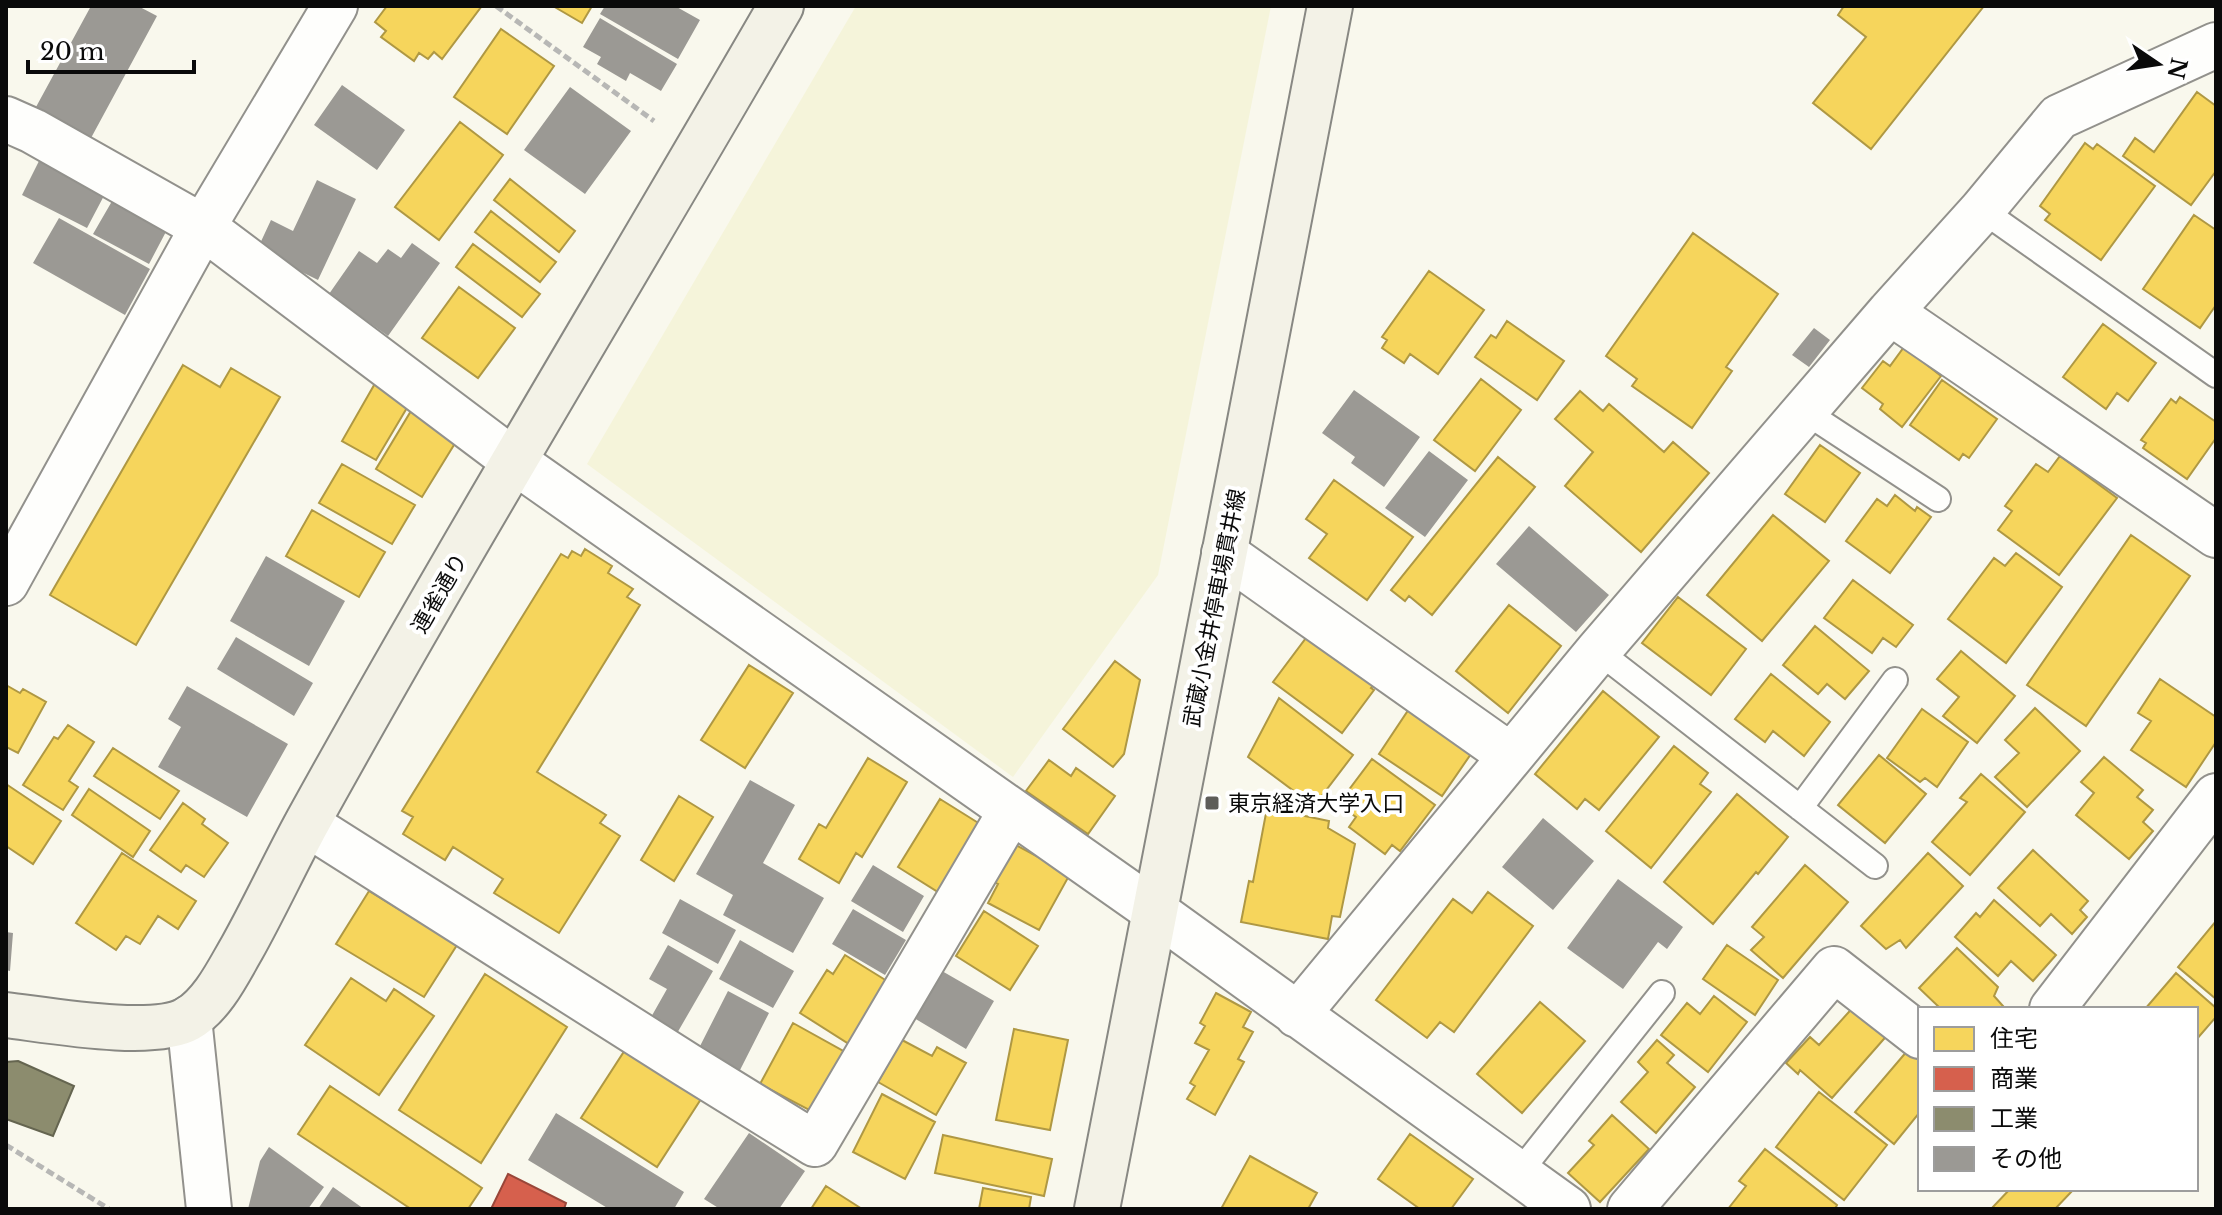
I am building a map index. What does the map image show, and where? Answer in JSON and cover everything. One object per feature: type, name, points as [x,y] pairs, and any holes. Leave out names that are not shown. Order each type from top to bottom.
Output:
[{"type":"main road","name":"連雀通り","points":[[189,1018],[208,1000],[226,975],[307,824],[514,461],[781,6]]},
{"type":"main road","name":"武蔵小金井停車場貫井線","points":[[1097,1209],[1330,6]]},
{"type":"main road","points":[[6,1015],[135,1029],[189,1018]]},
{"type":"street","points":[[6,583],[203,227],[335,6]]},
{"type":"street","points":[[1297,1015],[1598,651],[1890,312],[1982,210],[2059,117],[2210,55]]},
{"type":"street","points":[[6,119],[33,131],[203,227],[514,461],[1156,912],[1568,1209]]},
{"type":"street","points":[[1890,312],[2216,535]]},
{"type":"street","points":[[1224,553],[1511,756]]},
{"type":"street","points":[[2054,1007],[2216,796]]},
{"type":"street","points":[[307,824],[815,1144],[1011,811]]},
{"type":"street","points":[[1630,1209],[1834,969],[1918,1034]]},
{"type":"street","points":[[189,1018],[209,1209]]},
{"type":"lane","points":[[1982,210],[2216,375]]},
{"type":"lane","points":[[1804,411],[1938,499]]},
{"type":"lane","points":[[1598,651],[1875,866]]},
{"type":"lane","points":[[1800,808],[1895,680]]},
{"type":"lane","points":[[1518,1174],[1662,993]]},
{"type":"path","points":[[496,6],[696,152]]},
{"type":"path","points":[[6,1145],[109,1209]]},
{"type":"green space","points":[[856,6],[1271,6],[1158,575],[1013,777],[587,464]]},
{"type":"building: 住宅","points":[[387,6],[481,7],[442,59],[434,52],[428,59],[419,53],[414,61],[381,37],[386,31],[375,22]]},
{"type":"building: 住宅","points":[[553,6],[592,6],[582,23]]},
{"type":"building: 住宅","points":[[1844,6],[1984,6],[1871,149],[1813,103],[1866,37],[1838,15]]},
{"type":"building: 住宅","points":[[501,29],[554,66],[507,134],[454,97]]},
{"type":"building: 住宅","points":[[2197,92],[2216,106],[2216,171],[2191,205],[2123,156],[2135,138],[2154,152]]},
{"type":"building: 住宅","points":[[460,122],[503,155],[439,240],[395,207]]},
{"type":"building: 住宅","points":[[2085,143],[2093,149],[2097,144],[2155,186],[2101,260],[2045,220],[2050,214],[2040,206]]},
{"type":"building: 住宅","points":[[510,179],[575,231],[559,252],[494,200]]},
{"type":"building: 住宅","points":[[491,211],[556,262],[540,282],[475,232]]},
{"type":"building: 住宅","points":[[2194,215],[2216,230],[2216,305],[2200,328],[2143,289]]},
{"type":"building: 住宅","points":[[1693,233],[1778,294],[1726,367],[1732,371],[1692,428],[1632,386],[1637,379],[1606,356]]},
{"type":"building: 住宅","points":[[473,244],[540,294],[522,317],[456,267]]},
{"type":"building: 住宅","points":[[1429,271],[1484,310],[1438,374],[1410,354],[1404,363],[1382,348],[1387,340],[1382,337]]},
{"type":"building: 住宅","points":[[459,287],[515,328],[478,378],[422,338]]},
{"type":"building: 住宅","points":[[1507,321],[1564,361],[1537,400],[1475,357],[1491,335],[1496,338]]},
{"type":"building: 住宅","points":[[2103,324],[2156,363],[2128,401],[2117,393],[2106,409],[2063,377]]},
{"type":"building: 住宅","points":[[1904,347],[1941,376],[1902,427],[1880,409],[1883,404],[1862,388],[1883,361],[1890,366]]},
{"type":"building: 住宅","points":[[183,365],[220,387],[231,368],[280,397],[136,645],[50,595]]},
{"type":"building: 住宅","points":[[1481,379],[1521,410],[1475,471],[1434,440]]},
{"type":"building: 住宅","points":[[377,380],[411,401],[376,460],[342,441]]},
{"type":"building: 住宅","points":[[1942,380],[1997,419],[1969,458],[1963,454],[1959,460],[1910,425]]},
{"type":"building: 住宅","points":[[1580,391],[1603,411],[1609,404],[1664,452],[1673,442],[1709,473],[1641,552],[1565,486],[1593,452],[1555,419]]},
{"type":"building: 住宅","points":[[2180,397],[2216,422],[2216,438],[2187,479],[2143,448],[2146,443],[2141,440],[2171,399],[2176,403]]},
{"type":"building: 住宅","points":[[411,411],[457,440],[422,497],[376,469]]},
{"type":"building: 住宅","points":[[1820,445],[1860,473],[1825,522],[1785,494]]},
{"type":"building: 住宅","points":[[2060,456],[2117,498],[2059,575],[1998,530],[2012,511],[2005,506],[2036,464],[2048,472]]},
{"type":"building: 住宅","points":[[1498,457],[1535,487],[1432,615],[1409,596],[1405,601],[1391,590]]},
{"type":"building: 住宅","points":[[342,464],[415,505],[392,544],[319,503]]},
{"type":"building: 住宅","points":[[1334,480],[1413,537],[1367,600],[1309,558],[1327,534],[1306,519]]},
{"type":"building: 住宅","points":[[1895,495],[1915,511],[1917,507],[1931,517],[1890,573],[1846,541],[1877,499],[1887,506]]},
{"type":"building: 住宅","points":[[312,510],[385,552],[359,597],[286,556]]},
{"type":"building: 住宅","points":[[1773,515],[1829,561],[1762,641],[1707,595]]},
{"type":"building: 住宅","points":[[2131,535],[2190,576],[2086,726],[2027,685]]},
{"type":"building: 住宅","points":[[585,549],[612,566],[608,573],[633,589],[627,597],[640,605],[537,772],[606,815],[600,823],[620,836],[559,933],[494,893],[503,879],[453,847],[445,860],[403,834],[413,817],[402,811],[561,554],[568,558],[572,551],[581,556]]},
{"type":"building: 住宅","points":[[2016,553],[2062,587],[2006,663],[1948,619],[1994,558],[2005,566]]},
{"type":"building: 住宅","points":[[1853,580],[1913,625],[1896,647],[1883,638],[1872,653],[1824,618]]},
{"type":"building: 住宅","points":[[1678,597],[1746,649],[1711,695],[1642,643]]},
{"type":"building: 住宅","points":[[1509,605],[1561,646],[1508,713],[1456,671]]},
{"type":"building: 住宅","points":[[1815,626],[1869,671],[1845,699],[1827,684],[1818,694],[1783,665]]},
{"type":"building: 住宅","points":[[1312,630],[1378,680],[1342,733],[1273,682]]},
{"type":"building: 住宅","points":[[1961,651],[2015,696],[1977,743],[1943,716],[1959,697],[1937,679]]},
{"type":"building: 住宅","points":[[1115,661],[1140,680],[1124,754],[1113,767],[1063,729]]},
{"type":"building: 住宅","points":[[749,665],[793,693],[745,768],[701,740]]},
{"type":"building: 住宅","points":[[1771,674],[1830,722],[1804,756],[1773,731],[1765,742],[1735,719]]},
{"type":"building: 住宅","points":[[2160,679],[2216,717],[2216,742],[2186,787],[2131,750],[2151,721],[2138,713]]},
{"type":"building: 住宅","points":[[6,685],[20,693],[23,689],[46,702],[18,753],[6,747]]},
{"type":"building: 住宅","points":[[1603,691],[1659,737],[1599,810],[1585,799],[1577,809],[1535,774]]},
{"type":"building: 住宅","points":[[1279,698],[1353,755],[1314,806],[1248,757]]},
{"type":"building: 住宅","points":[[2035,708],[2080,751],[2027,807],[1995,777],[2019,753],[2005,740]]},
{"type":"building: 住宅","points":[[1409,709],[1473,751],[1442,796],[1379,754]]},
{"type":"building: 住宅","points":[[1922,709],[1968,742],[1937,787],[1925,778],[1920,782],[1887,758]]},
{"type":"building: 住宅","points":[[68,725],[94,742],[69,781],[78,787],[63,810],[23,785],[54,737],[58,739]]},
{"type":"building: 住宅","points":[[1674,746],[1708,773],[1700,784],[1711,792],[1651,868],[1606,831]]},
{"type":"building: 住宅","points":[[113,748],[179,791],[160,819],[94,776]]},
{"type":"building: 住宅","points":[[1879,755],[1926,794],[1885,843],[1838,805]]},
{"type":"building: 住宅","points":[[2104,757],[2143,790],[2137,797],[2153,810],[2143,822],[2153,831],[2129,859],[2076,815],[2094,793],[2081,782]]},
{"type":"building: 住宅","points":[[868,758],[907,782],[862,857],[856,853],[839,883],[799,859],[819,824],[826,828]]},
{"type":"building: 住宅","points":[[1372,759],[1435,805],[1400,851],[1392,845],[1385,854],[1349,827],[1356,817],[1346,810],[1353,800],[1345,795]]},
{"type":"building: 住宅","points":[[1049,760],[1071,776],[1076,768],[1115,796],[1088,834],[1026,791]]},
{"type":"building: 住宅","points":[[1981,774],[2025,812],[1970,875],[1932,842],[1967,802],[1960,798]]},
{"type":"building: 住宅","points":[[6,784],[61,821],[33,864],[6,846]]},
{"type":"building: 住宅","points":[[89,789],[150,831],[133,857],[72,815]]},
{"type":"building: 住宅","points":[[1737,794],[1788,837],[1713,924],[1664,882]]},
{"type":"building: 住宅","points":[[679,796],[713,817],[674,881],[641,860]]},
{"type":"building: 住宅","points":[[940,799],[980,824],[938,892],[898,867]]},
{"type":"building: 住宅","points":[[183,803],[205,819],[202,824],[228,843],[204,877],[186,865],[181,872],[150,850]]},
{"type":"building: 住宅","points":[[1267,808],[1329,821],[1328,828],[1355,844],[1340,917],[1332,916],[1328,939],[1241,922],[1249,881],[1253,882]]},
{"type":"building: 住宅","points":[[1014,844],[1070,874],[1039,930],[988,903],[998,884],[993,882]]},
{"type":"building: 住宅","points":[[2033,850],[2088,901],[2080,910],[2087,917],[2072,934],[2051,914],[2040,926],[1998,888]]},
{"type":"building: 住宅","points":[[122,853],[196,901],[178,929],[158,916],[140,944],[126,936],[116,950],[76,923]]},
{"type":"building: 住宅","points":[[1928,853],[1963,886],[1906,948],[1900,940],[1886,949],[1861,926]]},
{"type":"building: 住宅","points":[[1805,865],[1848,902],[1783,978],[1751,950],[1764,937],[1752,927]]},
{"type":"building: 住宅","points":[[369,891],[457,945],[424,997],[336,944]]},
{"type":"building: 住宅","points":[[1488,892],[1533,926],[1454,1032],[1440,1022],[1427,1038],[1376,1000],[1453,899],[1472,913]]},
{"type":"building: 住宅","points":[[1994,900],[2056,955],[2033,981],[2011,961],[1998,976],[1955,937],[1976,913],[1980,917]]},
{"type":"building: 住宅","points":[[984,911],[1038,946],[1010,990],[956,956]]},
{"type":"building: 住宅","points":[[2216,921],[2216,999],[2178,967]]},
{"type":"building: 住宅","points":[[1727,945],[1778,980],[1755,1015],[1703,979]]},
{"type":"building: 住宅","points":[[1957,948],[1998,987],[1994,996],[2003,1006],[1939,1007],[1919,988]]},
{"type":"building: 住宅","points":[[845,955],[887,981],[849,1044],[800,1013],[827,970],[833,974]]},
{"type":"building: 住宅","points":[[2176,973],[2216,1008],[2216,1017],[2198,1038],[2198,1007],[2147,1007]]},
{"type":"building: 住宅","points":[[485,974],[567,1027],[481,1163],[399,1110]]},
{"type":"building: 住宅","points":[[351,978],[386,1001],[394,989],[434,1016],[379,1095],[305,1045]]},
{"type":"building: 住宅","points":[[1216,993],[1251,1012],[1243,1027],[1253,1032],[1238,1059],[1244,1062],[1215,1115],[1187,1099],[1195,1086],[1190,1083],[1209,1050],[1195,1043],[1205,1026],[1200,1023]]},
{"type":"building: 住宅","points":[[1714,996],[1747,1022],[1708,1072],[1661,1035],[1687,1003],[1700,1014]]},
{"type":"building: 住宅","points":[[1540,1002],[1585,1041],[1522,1113],[1477,1074]]},
{"type":"building: 住宅","points":[[1857,1003],[1890,1032],[1832,1098],[1800,1070],[1798,1074],[1786,1063],[1810,1037],[1819,1045]]},
{"type":"building: 住宅","points":[[793,1023],[845,1052],[813,1112],[760,1084]]},
{"type":"building: 住宅","points":[[1014,1029],[1068,1040],[1050,1130],[996,1120]]},
{"type":"building: 住宅","points":[[902,1040],[932,1056],[937,1047],[966,1063],[936,1115],[878,1082]]},
{"type":"building: 住宅","points":[[1657,1040],[1674,1055],[1667,1063],[1695,1087],[1656,1133],[1621,1102],[1648,1072],[1638,1062]]},
{"type":"building: 住宅","points":[[625,1050],[701,1099],[657,1167],[581,1118]]},
{"type":"building: 住宅","points":[[1908,1050],[1918,1058],[1918,1114],[1894,1144],[1855,1112]]},
{"type":"building: 住宅","points":[[330,1086],[482,1188],[468,1209],[411,1209],[298,1134]]},
{"type":"building: 住宅","points":[[1819,1092],[1887,1145],[1844,1200],[1776,1147]]},
{"type":"building: 住宅","points":[[882,1094],[935,1122],[905,1179],[853,1152]]},
{"type":"building: 住宅","points":[[1612,1115],[1649,1149],[1600,1202],[1568,1173],[1594,1145],[1589,1141]]},
{"type":"building: 住宅","points":[[1410,1134],[1473,1179],[1451,1209],[1420,1209],[1378,1179]]},
{"type":"building: 住宅","points":[[943,1135],[1052,1159],[1044,1196],[935,1173]]},
{"type":"building: 住宅","points":[[1765,1149],[1837,1205],[1835,1209],[1728,1209],[1746,1186],[1739,1181]]},
{"type":"building: 住宅","points":[[1250,1156],[1317,1193],[1308,1209],[1221,1209]]},
{"type":"building: 住宅","points":[[826,1186],[862,1209],[811,1209]]},
{"type":"building: 住宅","points":[[983,1188],[1031,1197],[1029,1209],[979,1209]]},
{"type":"building: 住宅","points":[[2008,1191],[2072,1191],[2055,1209],[1991,1209]]},
{"type":"building: 商業","points":[[508,1174],[566,1203],[564,1209],[491,1209]]},
{"type":"building: 工業","points":[[18,1061],[74,1086],[53,1136],[6,1119],[6,1062]]},
{"type":"building: その他","points":[[91,6],[138,6],[157,16],[91,138],[36,107]]},
{"type":"building: その他","points":[[605,6],[675,6],[700,20],[678,59],[600,14]]},
{"type":"building: その他","points":[[600,18],[677,64],[661,91],[630,73],[626,81],[597,64],[601,57],[583,47]]},
{"type":"building: その他","points":[[342,85],[405,130],[377,170],[314,125]]},
{"type":"building: その他","points":[[570,87],[631,131],[585,194],[524,150]]},
{"type":"building: その他","points":[[42,155],[107,190],[87,228],[22,195]]},
{"type":"building: その他","points":[[317,180],[356,199],[318,280],[257,250],[271,220],[293,231]]},
{"type":"building: その他","points":[[115,196],[169,226],[149,264],[93,234]]},
{"type":"building: その他","points":[[59,218],[150,269],[125,315],[33,263]]},
{"type":"building: その他","points":[[412,243],[440,263],[388,336],[329,294],[359,251],[377,263],[388,249],[401,258]]},
{"type":"building: その他","points":[[1814,328],[1830,340],[1809,367],[1792,355]]},
{"type":"building: その他","points":[[1354,390],[1420,437],[1384,487],[1351,463],[1355,457],[1322,433]]},
{"type":"building: その他","points":[[1429,451],[1468,480],[1425,537],[1385,508]]},
{"type":"building: その他","points":[[1529,526],[1609,595],[1576,632],[1496,564]]},
{"type":"building: その他","points":[[266,556],[345,601],[309,666],[230,621]]},
{"type":"building: その他","points":[[236,637],[313,683],[294,716],[217,669]]},
{"type":"building: その他","points":[[187,686],[288,744],[247,817],[158,767],[181,727],[168,719]]},
{"type":"building: その他","points":[[750,780],[795,805],[763,863],[824,898],[793,953],[723,915],[733,895],[696,874]]},
{"type":"building: その他","points":[[1543,818],[1594,861],[1553,910],[1502,867]]},
{"type":"building: その他","points":[[873,865],[924,896],[903,932],[851,901]]},
{"type":"building: その他","points":[[1618,879],[1683,927],[1667,949],[1658,942],[1623,989],[1567,948]]},
{"type":"building: その他","points":[[680,899],[736,930],[718,964],[662,933]]},
{"type":"building: その他","points":[[853,909],[906,940],[885,975],[832,944]]},
{"type":"building: その他","points":[[6,932],[13,933],[10,971],[6,970]]},
{"type":"building: その他","points":[[740,940],[794,971],[773,1008],[719,979]]},
{"type":"building: その他","points":[[668,945],[713,971],[676,1035],[650,1019],[667,989],[649,979]]},
{"type":"building: その他","points":[[942,971],[994,1001],[966,1049],[914,1018]]},
{"type":"building: その他","points":[[728,991],[769,1013],[738,1074],[697,1052]]},
{"type":"building: その他","points":[[556,1113],[684,1192],[674,1209],[609,1209],[528,1160]]},
{"type":"building: その他","points":[[749,1133],[805,1171],[779,1209],[720,1209],[704,1199]]},
{"type":"building: その他","points":[[269,1147],[324,1187],[308,1209],[248,1209],[260,1161]]},
{"type":"building: その他","points":[[333,1187],[364,1209],[318,1209]]},
{"type":"place","name":"東京経済大学入口","points":[[1212,803]]}]
